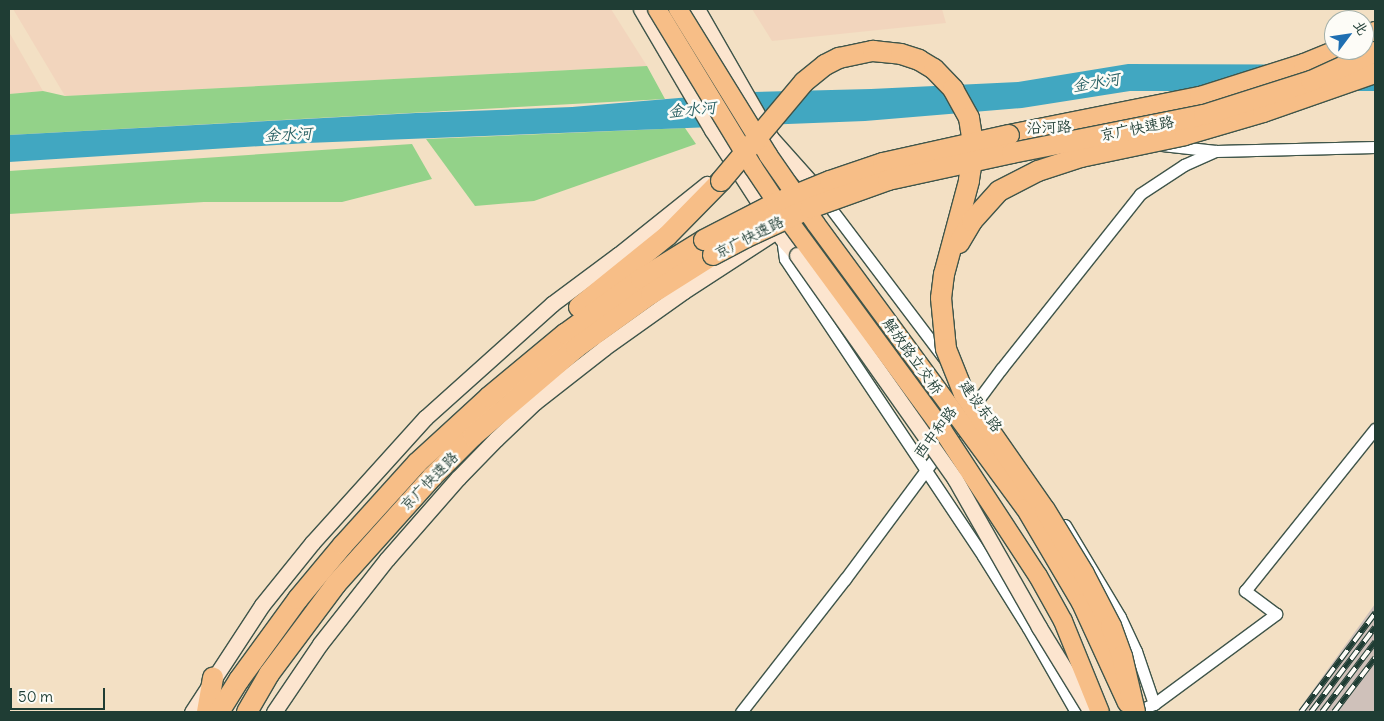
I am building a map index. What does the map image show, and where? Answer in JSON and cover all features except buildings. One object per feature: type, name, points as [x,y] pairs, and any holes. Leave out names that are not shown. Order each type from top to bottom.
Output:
[{"type":"highway","points":[[392,490],[414,454],[440,427],[534,343],[667,236],[721,181],[804,82],[825,65],[839,58],[873,51],[901,54],[919,60],[934,68],[953,89],[966,110],[973,135],[974,148],[969,181],[944,274],[941,298],[942,330],[946,350],[955,375],[980,419],[1045,510],[1084,574],[1111,626],[1122,656],[1134,712]]},
{"type":"highway","name":"京广快速路","points":[[247,712],[269,674],[342,577],[432,477],[473,436],[576,348],[651,294],[713,255],[810,208],[888,180],[995,156],[1204,115],[1310,81],[1375,52]]},
{"type":"highway","name":"京广快速路","points":[[219,712],[252,662],[315,578],[417,463],[489,397],[580,323],[672,259],[738,221],[776,203],[830,181],[883,163],[1000,137],[1200,97],[1304,64],[1324,56]]},
{"type":"highway","points":[[944,274],[959,242],[986,204],[999,192],[1038,171],[1081,157],[1185,135],[1246,117],[1375,73]]},
{"type":"highway","points":[[207,712],[213,678]]},
{"type":"main road","name":"解放路立交桥","points":[[656,9],[752,167],[789,221],[943,431],[1038,576],[1067,629],[1100,712]]},
{"type":"main road","name":"解放路立交桥","points":[[678,9],[768,155],[816,224],[1030,516],[1081,603],[1134,712]]},
{"type":"street","points":[[641,9],[712,130],[780,234],[797,255],[955,479],[1039,627],[1091,712]]},
{"type":"street","name":"建设东路","points":[[697,9],[770,135],[820,192],[1028,468],[1102,583],[1136,652],[1154,704]]},
{"type":"street","points":[[192,712],[262,605],[312,543],[425,418],[552,304],[618,255],[770,135]]},
{"type":"street","name":"沿河路","points":[[820,192],[936,160],[1034,140],[1134,142],[1216,151],[1375,147]]},
{"type":"street","name":"西中和路","points":[[741,712],[845,579],[977,401],[1140,194],[1184,166],[1216,151]]},
{"type":"street","points":[[274,712],[320,644],[387,559],[458,478],[522,414],[645,317],[780,234],[832,210]]},
{"type":"street","points":[[780,234],[785,259],[927,469],[1028,628],[1076,712]]},
{"type":"street","points":[[1134,712],[1154,704],[1276,614],[1245,591],[1375,429]]},
{"type":"shaded area","points":[[13,9],[611,9],[647,66],[65,96]]},
{"type":"shaded area","points":[[752,9],[942,9],[946,23],[772,41]]},
{"type":"shaded area","points":[[9,32],[43,91],[9,94]]},
{"type":"shaded area","points":[[1375,604],[1375,712],[1297,712]]},
{"type":"green space","points":[[647,66],[665,99],[9,135],[9,94],[43,91],[65,96]]},
{"type":"green space","points":[[685,128],[696,144],[534,201],[475,206],[426,139]]},
{"type":"green space","points":[[412,144],[432,179],[342,202],[204,202],[9,214],[9,171]]},
{"type":"water","name":"金水河","points":[[1128,64],[1375,65],[1375,91],[1130,91],[1022,108],[865,121],[307,143],[9,162],[9,135],[416,113],[572,107],[750,92],[871,89],[1018,82]]},
{"type":"railway","points":[[1301,712],[1375,613]]},
{"type":"railway","points":[[1311,712],[1375,627]]},
{"type":"railway","points":[[1322,712],[1375,642]]},
{"type":"railway","points":[[1334,712],[1375,658]]}]
